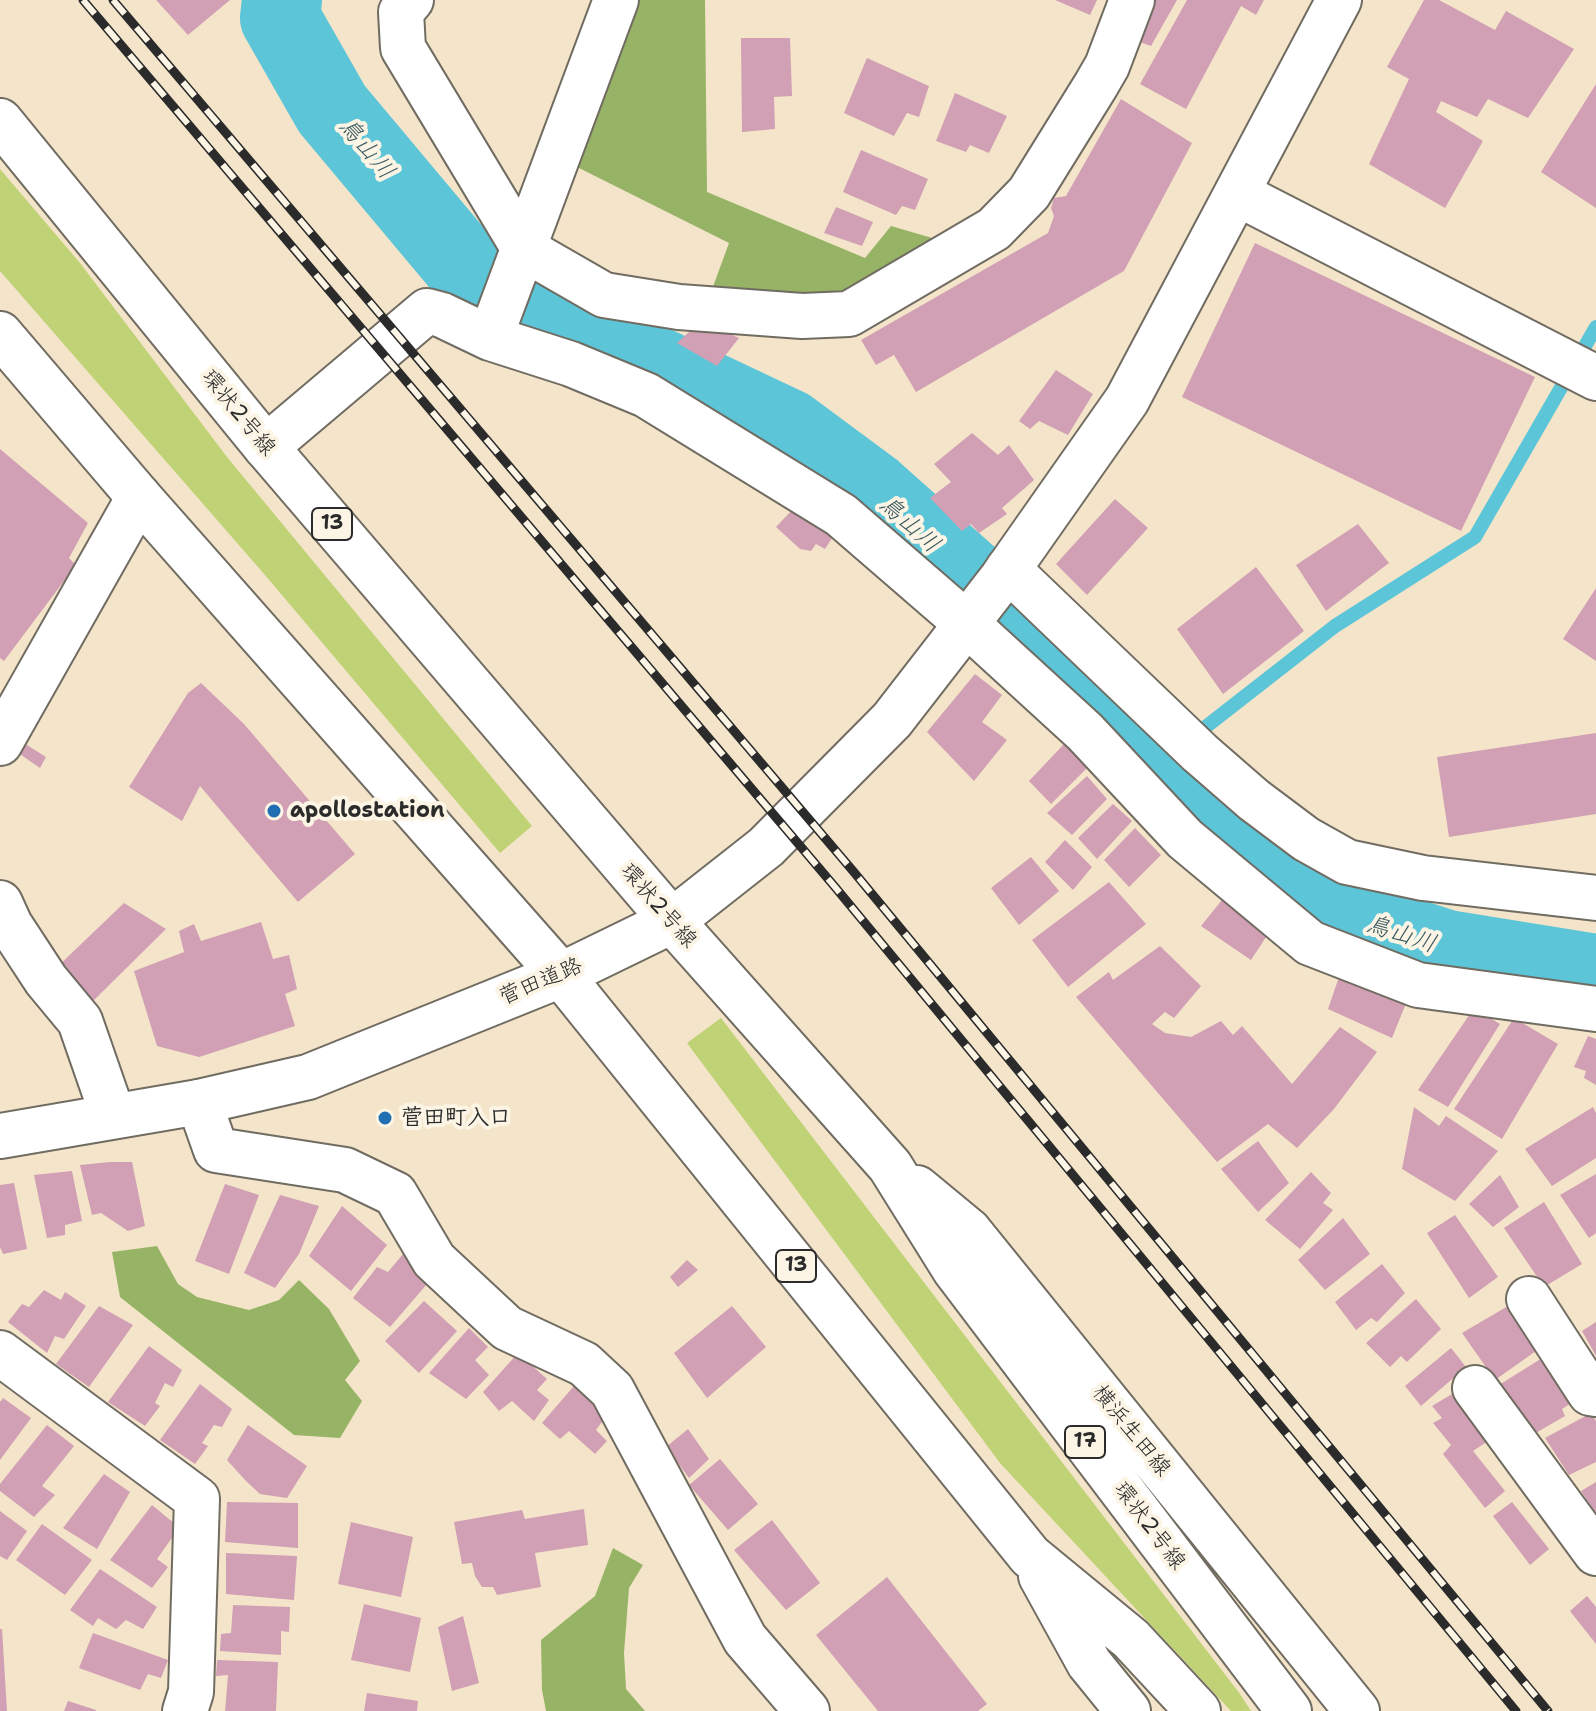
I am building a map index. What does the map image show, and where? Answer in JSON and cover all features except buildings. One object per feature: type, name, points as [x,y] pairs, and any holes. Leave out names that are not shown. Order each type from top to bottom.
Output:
[{"type":"street","points":[[411,0],[401,12],[403,48],[524,249],[604,295],[679,307],[802,316],[849,314],[994,229],[1029,193],[1107,66],[1132,0]]},
{"type":"street","points":[[490,338],[616,0]]},
{"type":"street","name":"菅田道路","points":[[0,1136],[199,1102],[308,1077],[561,975],[672,921],[766,847],[892,720],[1005,573],[1127,400],[1339,0]]},
{"type":"street","name":"環状2号線","points":[[0,121],[266,447],[672,921],[890,1166],[955,1270],[1289,1711]]},
{"type":"street","points":[[1238,194],[1595,378]]},
{"type":"street","points":[[266,447],[427,311],[490,338],[571,364],[646,395],[841,515],[1085,732],[1185,839],[1310,943],[1418,985],[1596,1009]]},
{"type":"street","name":"13","points":[[0,334],[139,497],[561,975],[1030,1556],[1089,1663],[1128,1711]]},
{"type":"street","points":[[0,743],[139,497]]},
{"type":"street","points":[[1005,573],[1254,800],[1306,839],[1347,862],[1423,878],[1596,898]]},
{"type":"street","points":[[0,903],[10,925],[46,980],[80,1021],[113,1116]]},
{"type":"street","points":[[199,1102],[216,1150],[345,1170],[395,1194],[434,1260],[507,1328],[584,1364],[612,1390],[745,1639],[807,1711]]},
{"type":"street","name":"横浜生田線","points":[[890,1166],[969,1231],[1357,1711]]},
{"type":"street","points":[[1529,1299],[1590,1393],[1596,1394]]},
{"type":"street","points":[[0,1353],[197,1499],[191,1692],[185,1711]]},
{"type":"street","points":[[1475,1388],[1596,1553]]},
{"type":"street","points":[[1030,1556],[1131,1639],[1198,1711]]},
{"type":"green space","points":[[638,0],[705,0],[707,192],[865,258],[891,226],[946,242],[875,283],[821,302],[711,292],[729,243],[577,167]]},
{"type":"green space","points":[[0,169],[80,263],[227,457],[532,826],[500,853],[265,575],[0,271]]},
{"type":"green space","points":[[721,1018],[1251,1711],[1231,1711],[1000,1463],[687,1043]]},
{"type":"green space","points":[[157,1246],[178,1284],[197,1297],[249,1310],[279,1300],[299,1280],[329,1309],[360,1361],[345,1380],[362,1401],[340,1438],[294,1435],[120,1297],[112,1252]]},
{"type":"green space","points":[[613,1548],[643,1565],[629,1588],[624,1653],[626,1689],[645,1711],[546,1711],[542,1690],[541,1640],[595,1596]]},
{"type":"waterway","name":"鳥山川","points":[[282,0],[280,18],[332,109],[477,282],[788,429],[873,492],[1122,714],[1191,794],[1326,911],[1447,950],[1596,974]]},
{"type":"waterway","points":[[1162,761],[1335,626],[1475,537],[1596,327]]},
{"type":"railway","points":[[83,0],[835,887],[1516,1711]]},
{"type":"railway","points":[[113,0],[853,871],[1548,1711]]},
{"type":"place","name":"apollostation","points":[[274,811]]},
{"type":"place","name":"菅田町入口","points":[[385,1118]]}]
